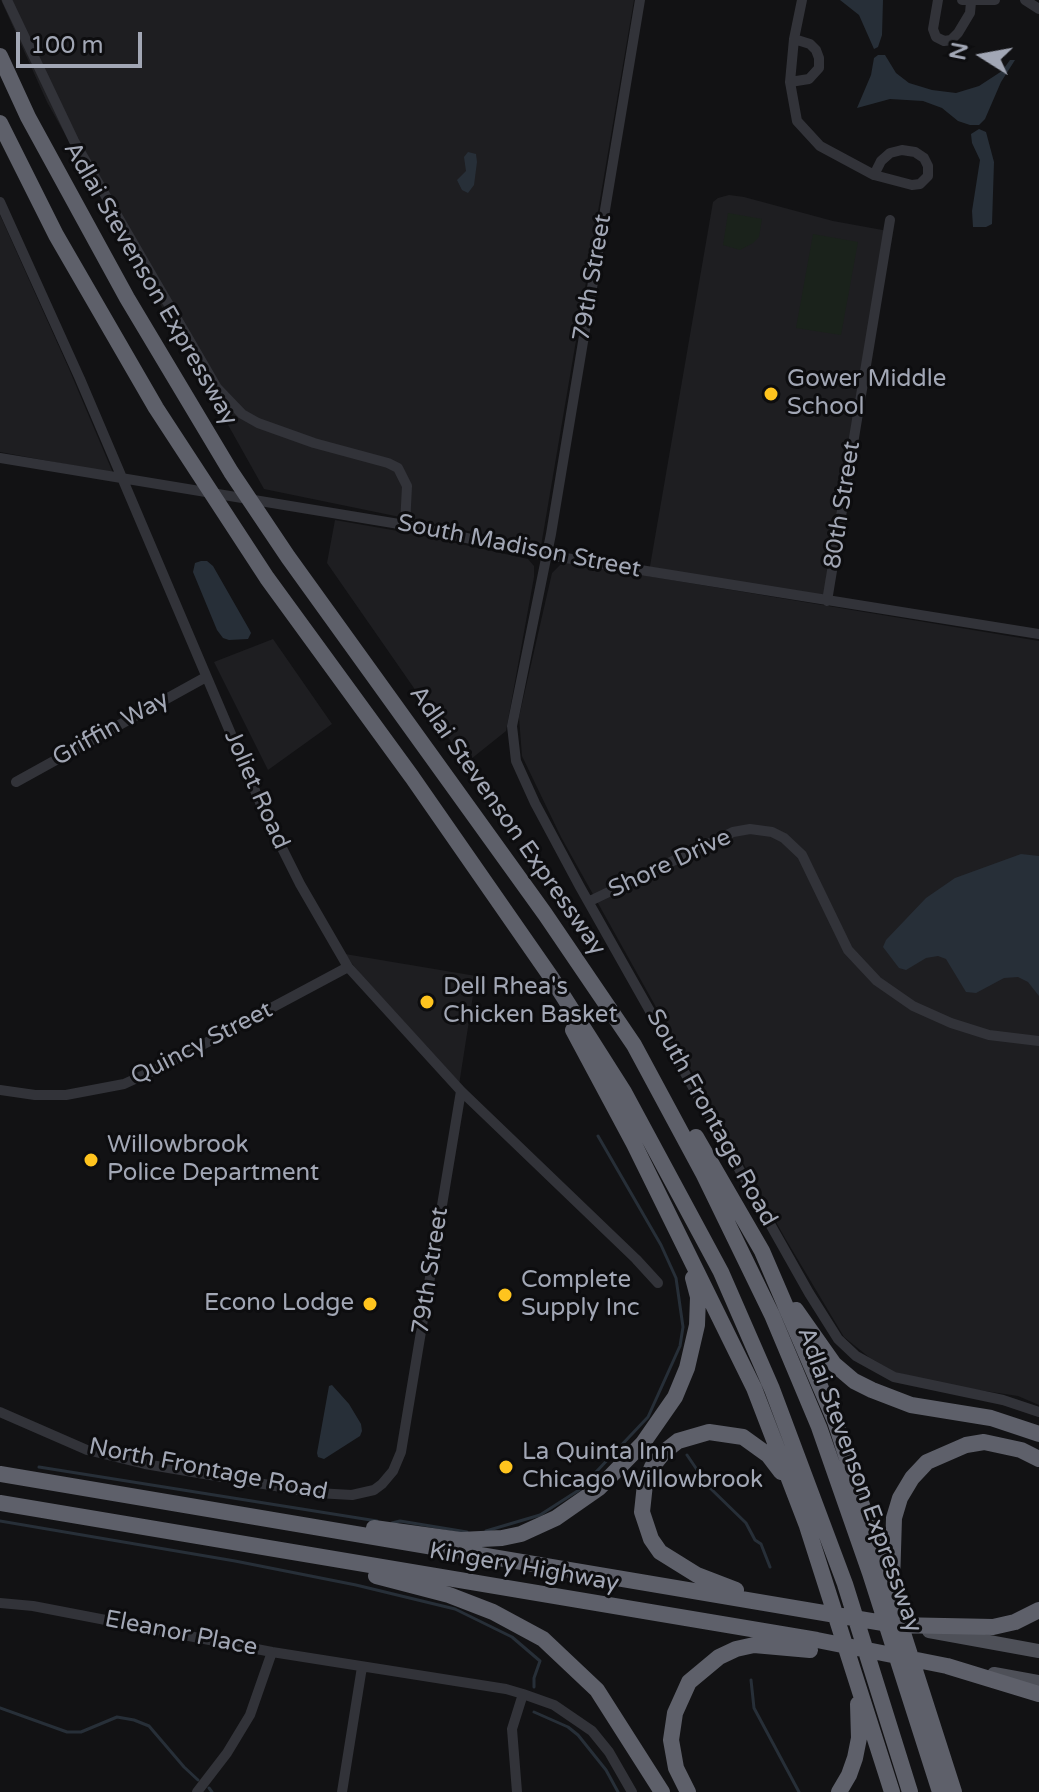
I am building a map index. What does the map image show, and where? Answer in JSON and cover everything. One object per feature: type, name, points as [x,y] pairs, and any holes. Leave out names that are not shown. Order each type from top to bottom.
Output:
[{"type":"highway","name":"Adlai Stevenson Expressway","points":[[0,56],[28,117],[127,298],[231,472],[545,914],[634,1045],[704,1175],[772,1315],[819,1427],[870,1573],[940,1792]]},
{"type":"highway","name":"Adlai Stevenson Expressway","points":[[0,123],[89,295],[156,408],[229,520],[551,977],[624,1092],[721,1272],[801,1463],[845,1584],[910,1792]]},
{"type":"highway","points":[[551,977],[559,1008],[634,1144],[754,1388],[807,1526],[892,1792]]},
{"type":"highway","points":[[634,1045],[674,1099],[819,1346],[834,1364],[854,1381],[911,1405],[991,1418],[1039,1434]]},
{"type":"highway","points":[[762,1251],[835,1421],[955,1787]]},
{"type":"highway","points":[[315,1526],[395,1529],[460,1540],[502,1538],[537,1528],[599,1488],[643,1443],[675,1397],[687,1368],[697,1325],[698,1297],[687,1253]]},
{"type":"highway","points":[[799,1608],[722,1586],[682,1567],[660,1552],[651,1539],[642,1512],[645,1484],[652,1467],[678,1441],[709,1432],[743,1437],[768,1455],[781,1472],[807,1526]]},
{"type":"highway","points":[[891,1597],[894,1518],[900,1498],[912,1478],[927,1462],[966,1445],[984,1442],[1021,1450],[1039,1459]]},
{"type":"highway","name":"Kingery Highway","points":[[0,1474],[895,1625],[993,1627],[1015,1622],[1039,1610]]},
{"type":"highway","name":"Kingery Highway","points":[[0,1503],[819,1645]]},
{"type":"highway","points":[[310,1556],[449,1595],[515,1621],[543,1639],[597,1690],[662,1792]]},
{"type":"highway","points":[[688,1792],[676,1768],[671,1740],[675,1713],[689,1682],[719,1657],[736,1649],[754,1645],[819,1645],[871,1651],[947,1666],[1039,1694]]},
{"type":"highway","points":[[839,1792],[849,1775],[859,1738],[854,1674]]},
{"type":"main road","points":[[937,1628],[1039,1651]]},
{"type":"main road","points":[[947,1666],[1039,1682]]},
{"type":"street","points":[[7,0],[74,141],[217,388],[242,414],[258,423],[398,468],[407,486],[405,525]]},
{"type":"street","name":"79th Street","points":[[547,555],[640,0]]},
{"type":"street","points":[[802,0],[790,82],[797,121],[806,134],[820,146],[874,175],[912,185],[920,184],[928,176],[928,166],[924,158],[915,152],[902,150],[890,153],[881,161],[874,175]]},
{"type":"street","points":[[938,0],[933,29],[936,37],[944,41],[951,40],[958,33],[970,13],[967,1],[995,0]]},
{"type":"street","points":[[1025,0],[1039,9]]},
{"type":"street","points":[[790,82],[809,79],[819,68],[816,50],[810,44],[794,39]]},
{"type":"street","name":"Joliet Road","points":[[0,202],[80,379],[280,847],[348,967],[461,1091],[658,1283]]},
{"type":"street","name":"80th Street","points":[[827,601],[890,220]]},
{"type":"street","name":"South Madison Street","points":[[0,458],[405,525],[547,555],[1039,634]]},
{"type":"street","name":"South Frontage Road","points":[[547,555],[512,726],[516,761],[535,803],[798,1273],[838,1339],[856,1356],[894,1377],[1003,1400],[1039,1412]]},
{"type":"street","name":"Griffin Way","points":[[16,782],[206,677]]},
{"type":"street","name":"Shore Drive","points":[[590,901],[733,832],[750,829],[772,832],[784,838],[802,855],[848,950],[877,981],[913,1006],[951,1023],[989,1035],[1039,1041]]},
{"type":"street","name":"Quincy Street","points":[[0,1090],[64,1096],[124,1084],[348,967]]},
{"type":"street","name":"79th Street","points":[[401,1452],[461,1091]]},
{"type":"street","name":"North Frontage Road","points":[[0,1412],[60,1440],[100,1454],[317,1493],[352,1495],[374,1490],[388,1478],[401,1452]]},
{"type":"street","name":"Eleanor Place","points":[[0,1603],[33,1606],[362,1667]]},
{"type":"street","points":[[197,1792],[227,1753],[250,1715],[272,1652]]},
{"type":"street","points":[[342,1792],[362,1667],[506,1689],[554,1705],[592,1731],[609,1752],[632,1792]]},
{"type":"street","points":[[517,1792],[512,1729],[523,1694]]},
{"type":"shaded area","points":[[1,0],[634,0],[541,546],[264,489],[47,102]]},
{"type":"shaded area","points":[[840,0],[883,0],[882,35],[878,47],[874,49],[859,15]]},
{"type":"shaded area","points":[[885,55],[896,73],[909,83],[956,93],[979,86],[1002,71],[1010,60],[1015,60],[1001,82],[985,119],[979,125],[970,125],[958,121],[942,108],[923,101],[890,99],[857,108],[871,75],[874,58]]},
{"type":"shaded area","points":[[979,129],[986,132],[994,162],[992,224],[986,227],[973,227],[972,211],[980,160],[971,134]]},
{"type":"shaded area","points":[[468,152],[476,154],[477,162],[474,185],[468,193],[462,190],[457,180],[466,171],[464,157]]},
{"type":"shaded area","name":"Gower Middle School","points":[[729,195],[888,231],[827,601],[649,572],[713,202]]},
{"type":"shaded area","points":[[728,213],[762,219],[759,237],[740,250],[723,245]]},
{"type":"shaded area","points":[[0,215],[69,369],[113,473],[0,452]]},
{"type":"shaded area","points":[[813,234],[858,242],[841,335],[796,328]]},
{"type":"shaded area","points":[[335,520],[528,559],[534,566],[506,731],[466,763],[327,563]]},
{"type":"shaded area","points":[[201,561],[213,566],[251,633],[248,639],[229,640],[217,630],[193,572],[195,563]]},
{"type":"shaded area","points":[[563,562],[1039,641],[1039,1405],[1018,1396],[939,1384],[895,1372],[870,1358],[844,1337],[785,1238],[561,837],[522,756],[519,717],[552,573]]},
{"type":"shaded area","points":[[273,639],[332,724],[268,770],[214,662]]},
{"type":"shaded area","points":[[1021,854],[1039,856],[1039,996],[1028,982],[1018,977],[1004,978],[976,993],[966,992],[946,959],[938,956],[926,958],[906,970],[899,968],[883,947],[926,898],[955,878]]},
{"type":"shaded area","points":[[345,954],[476,976],[459,1085],[371,989]]},
{"type":"shaded area","points":[[332,1385],[349,1404],[362,1431],[360,1436],[324,1459],[317,1453],[329,1386]]},
{"type":"waterway","points":[[486,1531],[540,1515],[579,1490],[648,1417],[680,1346],[683,1327],[676,1278],[661,1245],[598,1136]]},
{"type":"waterway","points":[[687,1455],[708,1486],[746,1523],[755,1540],[761,1544],[770,1567]]},
{"type":"waterway","points":[[39,1467],[377,1521]]},
{"type":"waterway","points":[[0,1521],[235,1561],[455,1609],[512,1637],[540,1661],[534,1687]]},
{"type":"waterway","points":[[392,1523],[400,1521],[467,1532]]},
{"type":"waterway","points":[[751,1680],[754,1708],[799,1792]]},
{"type":"waterway","points":[[0,1708],[67,1732],[81,1732],[117,1717],[134,1720],[149,1726],[198,1780]]},
{"type":"waterway","points":[[534,1712],[568,1727],[578,1735],[606,1770],[618,1792]]},
{"type":"waterway","points":[[209,1788],[212,1792]]},
{"type":"place","name":"Gower Middle School","points":[[771,394]]},
{"type":"place","name":"Dell Rhea's Chicken Basket","points":[[427,1002]]},
{"type":"place","name":"Willowbrook Police Department","points":[[91,1160]]},
{"type":"place","name":"Complete Supply Inc","points":[[505,1295]]},
{"type":"place","name":"Econo Lodge","points":[[370,1304]]},
{"type":"place","name":"La Quinta Inn Chicago Willowbrook","points":[[506,1467]]}]
